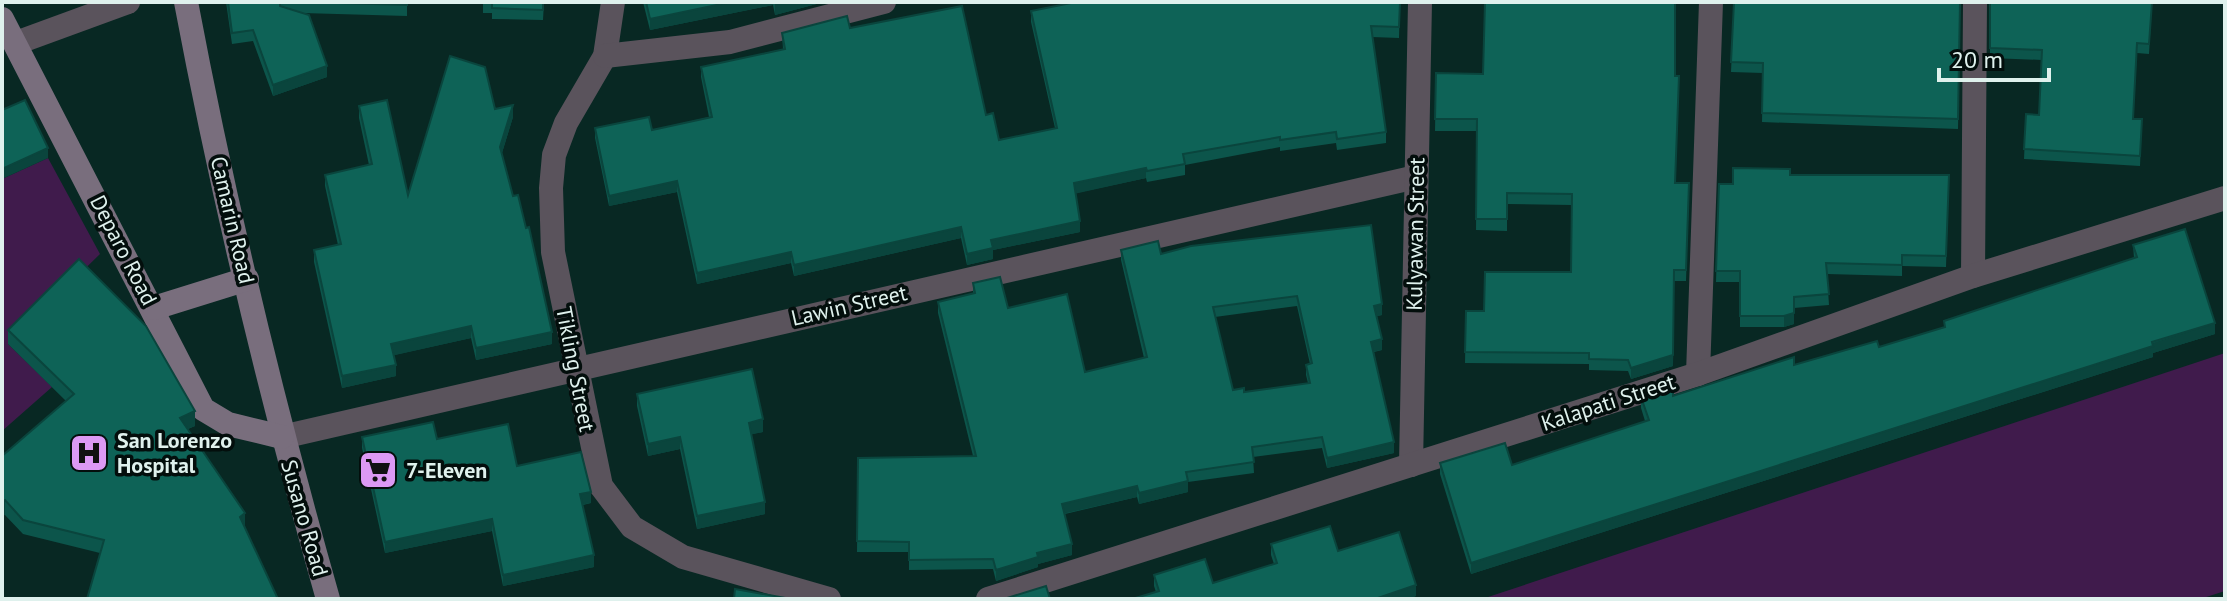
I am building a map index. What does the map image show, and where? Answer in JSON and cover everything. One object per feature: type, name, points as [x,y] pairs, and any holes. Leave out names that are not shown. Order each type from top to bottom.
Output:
[{"type":"main road","name":"Camarin Road","points":[[186,2],[282,437]]},
{"type":"main road","name":"Deparo Road","points":[[2,19],[154,308],[203,409],[228,424],[282,437]]},
{"type":"main road","points":[[154,308],[247,279]]},
{"type":"main road","name":"Susano Road","points":[[282,437],[328,599]]},
{"type":"street","points":[[16,43],[128,2]]},
{"type":"street","name":"Tikling Street","points":[[613,2],[605,56],[566,123],[554,155],[553,252],[601,486],[632,527],[650,540],[713,568],[829,599]]},
{"type":"street","points":[[605,56],[730,42],[884,2]]},
{"type":"street","name":"Kulyawan Street","points":[[1411,465],[1420,2]]},
{"type":"street","points":[[1698,374],[1711,2]]},
{"type":"street","points":[[1973,276],[1975,2]]},
{"type":"street","name":"Lawin Street","points":[[282,437],[576,367],[1416,177]]},
{"type":"street","name":"Kalapati Street","points":[[988,599],[1698,374],[1973,276],[2225,198]]},
{"type":"shaded area","points":[[48,158],[100,254],[8,344],[52,387],[2,431],[2,179]]},
{"type":"shaded area","points":[[2225,353],[2225,591],[2200,599],[1482,599]]},
{"type":"building","points":[[228,2],[280,2],[280,6],[309,15],[327,66],[273,85],[253,30],[232,33]]},
{"type":"building","points":[[304,2],[407,2],[407,5]]},
{"type":"building","points":[[483,2],[543,2],[543,10],[492,8],[492,3]]},
{"type":"building","points":[[646,2],[731,2],[650,19]]},
{"type":"building","points":[[1076,2],[1400,2],[1399,27],[1371,26],[1386,132],[1337,139],[1336,132],[1280,140],[1280,137],[1183,154],[1185,164],[1147,171],[1146,168],[1074,183],[1080,221],[991,240],[993,248],[967,254],[961,227],[794,265],[791,252],[697,273],[677,181],[609,196],[595,128],[649,117],[652,130],[712,117],[701,67],[785,49],[782,33],[847,16],[850,28],[962,6],[986,115],[993,113],[999,140],[1057,128],[1031,11]]},
{"type":"building","points":[[1485,2],[1675,2],[1675,76],[1679,76],[1675,183],[1689,183],[1686,270],[1674,270],[1673,355],[1631,368],[1628,360],[1589,359],[1589,353],[1465,352],[1466,311],[1484,311],[1485,272],[1571,272],[1572,194],[1507,193],[1507,219],[1476,219],[1477,119],[1435,119],[1436,73],[1483,74]]},
{"type":"building","points":[[1734,2],[1960,2],[1958,119],[1762,113],[1763,63],[1731,62]]},
{"type":"building","points":[[1990,2],[2152,2],[2149,44],[2137,43],[2133,119],[2142,119],[2140,156],[2024,149],[2026,114],[2039,115],[2042,50],[1990,48]]},
{"type":"building","points":[[450,56],[485,67],[495,109],[513,105],[500,147],[513,196],[518,195],[526,228],[529,227],[552,332],[476,348],[471,326],[391,344],[396,365],[342,376],[314,250],[341,244],[325,175],[372,164],[359,106],[387,100],[408,195]]},
{"type":"building","points":[[25,100],[48,148],[2,169],[2,110]]},
{"type":"building","points":[[1733,168],[1790,169],[1790,175],[1949,175],[1946,256],[1902,255],[1902,265],[1826,263],[1829,294],[1794,297],[1794,313],[1784,316],[1740,316],[1740,271],[1716,271],[1719,184],[1733,184]]},
{"type":"building","points":[[1371,225],[1382,304],[1374,306],[1382,339],[1371,342],[1394,442],[1327,458],[1322,437],[1252,447],[1254,462],[1186,472],[1188,481],[1139,493],[1137,486],[1062,504],[1072,544],[1037,553],[1038,557],[996,570],[993,559],[909,560],[909,542],[857,541],[858,458],[976,456],[938,302],[975,293],[973,283],[1000,277],[1008,308],[1067,294],[1085,372],[1147,357],[1121,250],[1158,241],[1161,254],[1191,246]],"holes":[[[1297,296],[1312,363],[1306,365],[1310,383],[1244,392],[1244,388],[1233,390],[1213,307]]]},
{"type":"building","points":[[2185,229],[2215,323],[2152,342],[2153,346],[1471,563],[1440,463],[1505,443],[1512,465],[1649,420],[1641,397],[1673,387],[1673,396],[1794,357],[1794,365],[1877,341],[1879,347],[1945,327],[1944,321],[2137,257],[2133,245]]},
{"type":"building","points":[[79,259],[146,326],[195,411],[180,418],[245,513],[240,517],[278,599],[87,599],[104,540],[23,520],[5,500],[2,502],[2,456],[74,394],[8,330]]},
{"type":"building","points":[[752,369],[763,419],[749,423],[765,502],[697,516],[680,437],[648,444],[637,394]]},
{"type":"building","points":[[433,422],[437,439],[508,424],[517,466],[581,452],[591,492],[580,494],[594,555],[503,575],[492,519],[385,542],[362,437]]},
{"type":"building","points":[[1330,526],[1338,551],[1399,532],[1416,585],[1375,599],[1132,599],[1159,591],[1154,575],[1205,559],[1213,583],[1277,563],[1271,544]]},
{"type":"building","points":[[1046,586],[1050,599],[1004,599]]},
{"type":"building","points":[[735,589],[791,599],[734,599]]},
{"type":"place","name":"San Lorenzo Hospital","points":[[89,453]]},
{"type":"place","name":"7-Eleven","points":[[378,470]]}]
